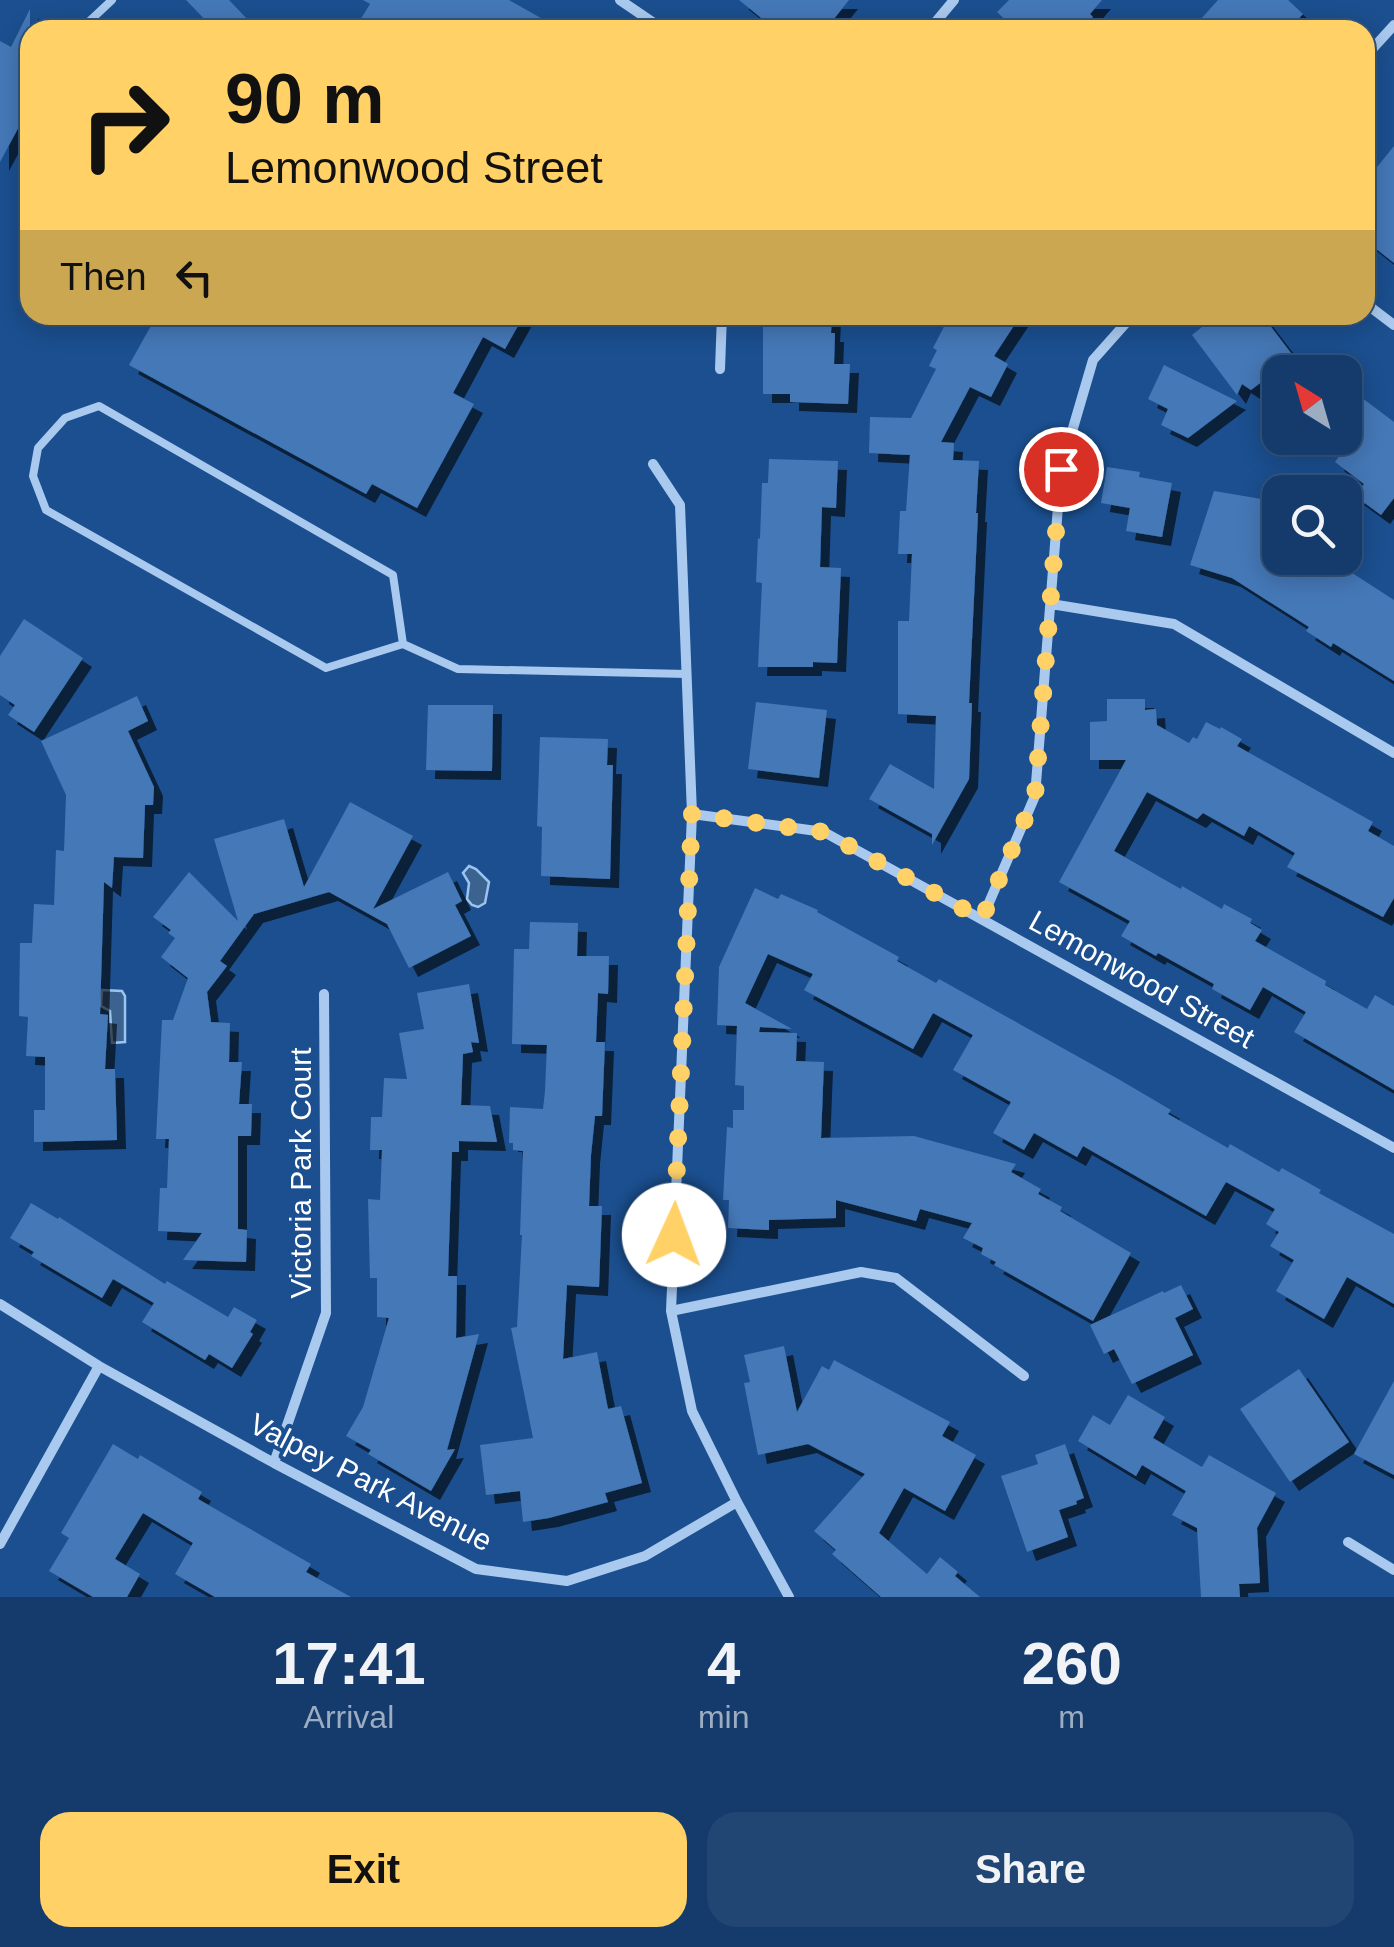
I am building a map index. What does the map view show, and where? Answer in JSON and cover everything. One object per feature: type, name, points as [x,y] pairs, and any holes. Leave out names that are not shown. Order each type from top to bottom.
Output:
[{"type":"street","points":[[620,0],[649,20]]},
{"type":"street","points":[[937,20],[954,0]]},
{"type":"street","points":[[1375,45],[1394,25]]},
{"type":"street","points":[[720,369],[722,325]]},
{"type":"street","points":[[982,919],[1035,796],[1061,469],[1093,360],[1124,325]]},
{"type":"street","points":[[654,464],[680,505],[692,814],[671,1311],[692,1411],[736,1502],[789,1597]]},
{"type":"street","points":[[1052,604],[1174,624],[1394,753]]},
{"type":"street","name":"Lemonwood Street","points":[[692,814],[824,832],[1394,1148]]},
{"type":"street","name":"Victoria Park Court","points":[[274,1464],[326,1313],[324,994]]},
{"type":"street","points":[[671,1311],[861,1272],[896,1278],[1024,1376]]},
{"type":"street","name":"Valpey Park Avenue","points":[[0,1304],[99,1366],[274,1464],[476,1569],[567,1582],[646,1556],[736,1502]]},
{"type":"street","points":[[0,1544],[99,1366]]},
{"type":"street","points":[[1348,1542],[1394,1570]]},
{"type":"lane","points":[[92,0],[100,11]]},
{"type":"lane","points":[[91,20],[112,0]]},
{"type":"lane","points":[[403,644],[393,575],[99,406],[65,418],[38,448],[33,476],[46,510],[326,668],[403,644],[458,668],[686,674]]},
{"type":"water","points":[[469,866],[489,882],[485,903],[478,907],[467,899],[469,883],[463,873]]},
{"type":"water","points":[[102,990],[122,991],[125,996],[125,1042],[112,1043],[110,1011],[101,1006]]},
{"type":"building","points":[[186,0],[229,0],[248,20],[205,20]]},
{"type":"building","points":[[363,0],[509,0],[544,20],[360,20],[370,4]]},
{"type":"building","points":[[739,0],[849,0],[833,20],[764,20]]},
{"type":"building","points":[[1009,0],[1102,0],[1090,14],[1090,20],[1005,20],[997,12]]},
{"type":"building","points":[[1218,0],[1288,0],[1303,14],[1297,20],[1200,20]]},
{"type":"building","points":[[20,29],[20,125],[0,162],[0,41],[11,47]]},
{"type":"building","points":[[1394,146],[1394,263],[1375,248],[1375,170]]},
{"type":"building","points":[[151,325],[518,325],[505,349],[483,337],[453,393],[474,404],[417,508],[372,484],[366,494],[129,365]]},
{"type":"building","points":[[763,325],[831,325],[831,333],[835,333],[834,364],[850,364],[848,404],[790,402],[790,394],[763,394]]},
{"type":"building","points":[[945,325],[1014,325],[994,356],[1008,364],[991,397],[970,387],[941,442],[954,443],[953,460],[979,461],[978,513],[969,779],[932,845],[932,834],[869,799],[890,764],[934,789],[936,716],[898,714],[898,621],[909,621],[912,554],[898,554],[900,511],[906,511],[910,455],[869,453],[870,417],[911,418],[936,369],[929,366],[937,350],[933,348]]},
{"type":"building","points":[[1204,325],[1270,325],[1292,355],[1262,355],[1262,382],[1251,390],[1242,384],[1237,395],[1192,335]]},
{"type":"building","points":[[1164,365],[1237,401],[1188,438],[1161,425],[1168,409],[1148,399]]},
{"type":"building","points":[[1362,398],[1394,422],[1394,498],[1381,515],[1362,501],[1362,475],[1352,475],[1335,462],[1340,455],[1362,455]]},
{"type":"building","points":[[769,459],[838,461],[836,508],[822,507],[820,567],[841,568],[837,663],[758,667],[762,583],[756,582],[758,538],[762,483],[768,483]]},
{"type":"building","points":[[1107,467],[1140,472],[1139,477],[1172,483],[1162,537],[1126,531],[1130,508],[1101,503]]},
{"type":"building","points":[[1214,491],[1262,499],[1262,575],[1355,575],[1394,600],[1394,681],[1333,643],[1331,647],[1306,631],[1309,627],[1232,578],[1190,565]]},
{"type":"building","points":[[24,619],[83,658],[34,732],[8,715],[15,705],[0,695],[0,656]]},
{"type":"building","points":[[137,696],[148,721],[128,731],[154,787],[153,805],[145,805],[143,858],[114,857],[112,888],[104,882],[100,1014],[108,1015],[105,1069],[115,1069],[117,1140],[34,1142],[34,1110],[45,1110],[45,1057],[26,1056],[28,1017],[19,1016],[20,943],[32,943],[34,904],[54,905],[56,850],[64,851],[66,795],[41,741]]},
{"type":"building","points":[[1107,699],[1145,699],[1145,710],[1156,709],[1157,725],[1189,743],[1193,737],[1197,739],[1206,722],[1221,727],[1242,739],[1237,746],[1373,822],[1368,831],[1394,846],[1394,898],[1383,917],[1287,867],[1295,853],[1249,826],[1244,836],[1203,813],[1197,819],[1147,792],[1114,851],[1181,889],[1182,886],[1222,909],[1224,904],[1252,919],[1250,923],[1262,930],[1255,941],[1367,1009],[1375,995],[1394,1006],[1394,1090],[1294,1032],[1306,1012],[1263,987],[1250,1010],[1212,989],[1214,984],[1121,936],[1130,921],[1059,882],[1126,760],[1090,760],[1090,722],[1107,721]]},
{"type":"building","points":[[756,702],[827,710],[819,778],[748,769]]},
{"type":"building","points":[[428,705],[493,705],[492,771],[426,770]]},
{"type":"building","points":[[540,737],[608,739],[607,765],[613,765],[610,879],[541,876],[542,827],[537,826]]},
{"type":"building","points":[[350,802],[413,836],[373,909],[448,872],[462,901],[455,905],[471,936],[409,968],[387,924],[329,892],[254,914],[220,961],[227,966],[207,992],[211,1022],[230,1023],[229,1062],[242,1062],[239,1104],[252,1104],[251,1136],[238,1136],[238,1229],[247,1230],[246,1262],[183,1260],[202,1233],[158,1231],[160,1188],[167,1188],[169,1139],[156,1139],[162,1020],[173,1020],[188,978],[161,957],[175,938],[168,933],[171,930],[153,917],[189,872],[238,921],[214,839],[284,819],[304,887]]},
{"type":"building","points":[[755,888],[818,910],[936,983],[939,979],[1120,1080],[1171,1110],[1168,1114],[1228,1148],[1230,1144],[1279,1172],[1282,1168],[1394,1234],[1394,1304],[1347,1277],[1324,1319],[1276,1291],[1294,1260],[1270,1246],[1279,1232],[1266,1224],[1275,1209],[1226,1182],[1206,1216],[1083,1146],[1077,1157],[1034,1133],[1024,1150],[993,1133],[1011,1102],[953,1070],[973,1035],[933,1013],[913,1049],[804,990],[813,974],[768,954],[745,1003],[792,1029],[760,1027],[759,1032],[797,1033],[796,1061],[824,1062],[821,1138],[914,1136],[1016,1164],[1011,1172],[1041,1189],[1038,1194],[1131,1253],[1093,1321],[994,1265],[996,1262],[981,1254],[983,1248],[963,1238],[972,1223],[920,1209],[916,1221],[836,1200],[836,1218],[769,1220],[769,1230],[728,1228],[729,1200],[723,1200],[727,1127],[733,1128],[733,1110],[744,1110],[744,1086],[735,1085],[737,1026],[717,1025],[719,967]]},
{"type":"building","points":[[530,922],[578,923],[577,956],[609,956],[608,994],[598,993],[596,1042],[605,1042],[602,1116],[595,1116],[589,1206],[602,1206],[599,1287],[567,1285],[563,1359],[597,1352],[608,1409],[621,1406],[642,1483],[605,1493],[608,1502],[523,1522],[520,1491],[486,1495],[480,1445],[533,1438],[511,1328],[517,1327],[523,1151],[513,1150],[513,1143],[509,1143],[510,1107],[543,1109],[545,1091],[547,1045],[512,1044],[514,949],[529,949]]},
{"type":"building","points":[[469,984],[479,1043],[471,1042],[473,1052],[463,1054],[461,1105],[490,1106],[497,1142],[459,1141],[459,1152],[452,1152],[448,1276],[457,1276],[456,1338],[479,1334],[447,1450],[455,1449],[431,1491],[368,1454],[371,1450],[346,1436],[363,1407],[389,1318],[377,1317],[377,1278],[370,1278],[368,1199],[380,1200],[382,1150],[370,1150],[371,1117],[382,1117],[384,1078],[407,1079],[399,1033],[424,1029],[417,993]]},
{"type":"building","points":[[31,1203],[228,1317],[234,1307],[257,1320],[232,1368],[209,1354],[205,1360],[142,1322],[154,1303],[113,1279],[102,1298],[31,1256],[34,1252],[10,1238]]},
{"type":"building","points":[[1181,1285],[1193,1309],[1175,1318],[1193,1355],[1132,1384],[1114,1349],[1104,1354],[1090,1325]]},
{"type":"building","points":[[784,1346],[797,1412],[822,1366],[829,1370],[834,1360],[950,1422],[942,1436],[976,1455],[945,1511],[904,1488],[879,1533],[927,1574],[940,1557],[980,1597],[881,1597],[832,1554],[836,1550],[814,1531],[865,1474],[808,1444],[758,1455],[744,1383],[750,1382],[744,1355]]},
{"type":"building","points":[[1299,1369],[1349,1442],[1290,1482],[1240,1409]]},
{"type":"building","points":[[1394,1381],[1394,1475],[1354,1454]]},
{"type":"building","points":[[1128,1395],[1165,1417],[1153,1438],[1202,1467],[1209,1455],[1276,1493],[1257,1528],[1260,1583],[1239,1584],[1240,1597],[1201,1597],[1197,1528],[1172,1515],[1186,1491],[1142,1465],[1136,1476],[1078,1441],[1093,1415],[1110,1425]]},
{"type":"building","points":[[113,1444],[138,1459],[140,1455],[202,1492],[198,1499],[311,1564],[306,1572],[351,1597],[215,1597],[175,1574],[193,1543],[143,1513],[115,1559],[140,1574],[127,1597],[93,1597],[49,1571],[69,1538],[61,1533]]},
{"type":"building","points":[[1065,1444],[1084,1498],[1059,1510],[1068,1537],[1027,1552],[1001,1476],[1038,1464],[1035,1455]]},
{"type":"route","points":[[674,1235],[692,814],[824,832],[982,919],[1035,796],[1061,469]]}]
